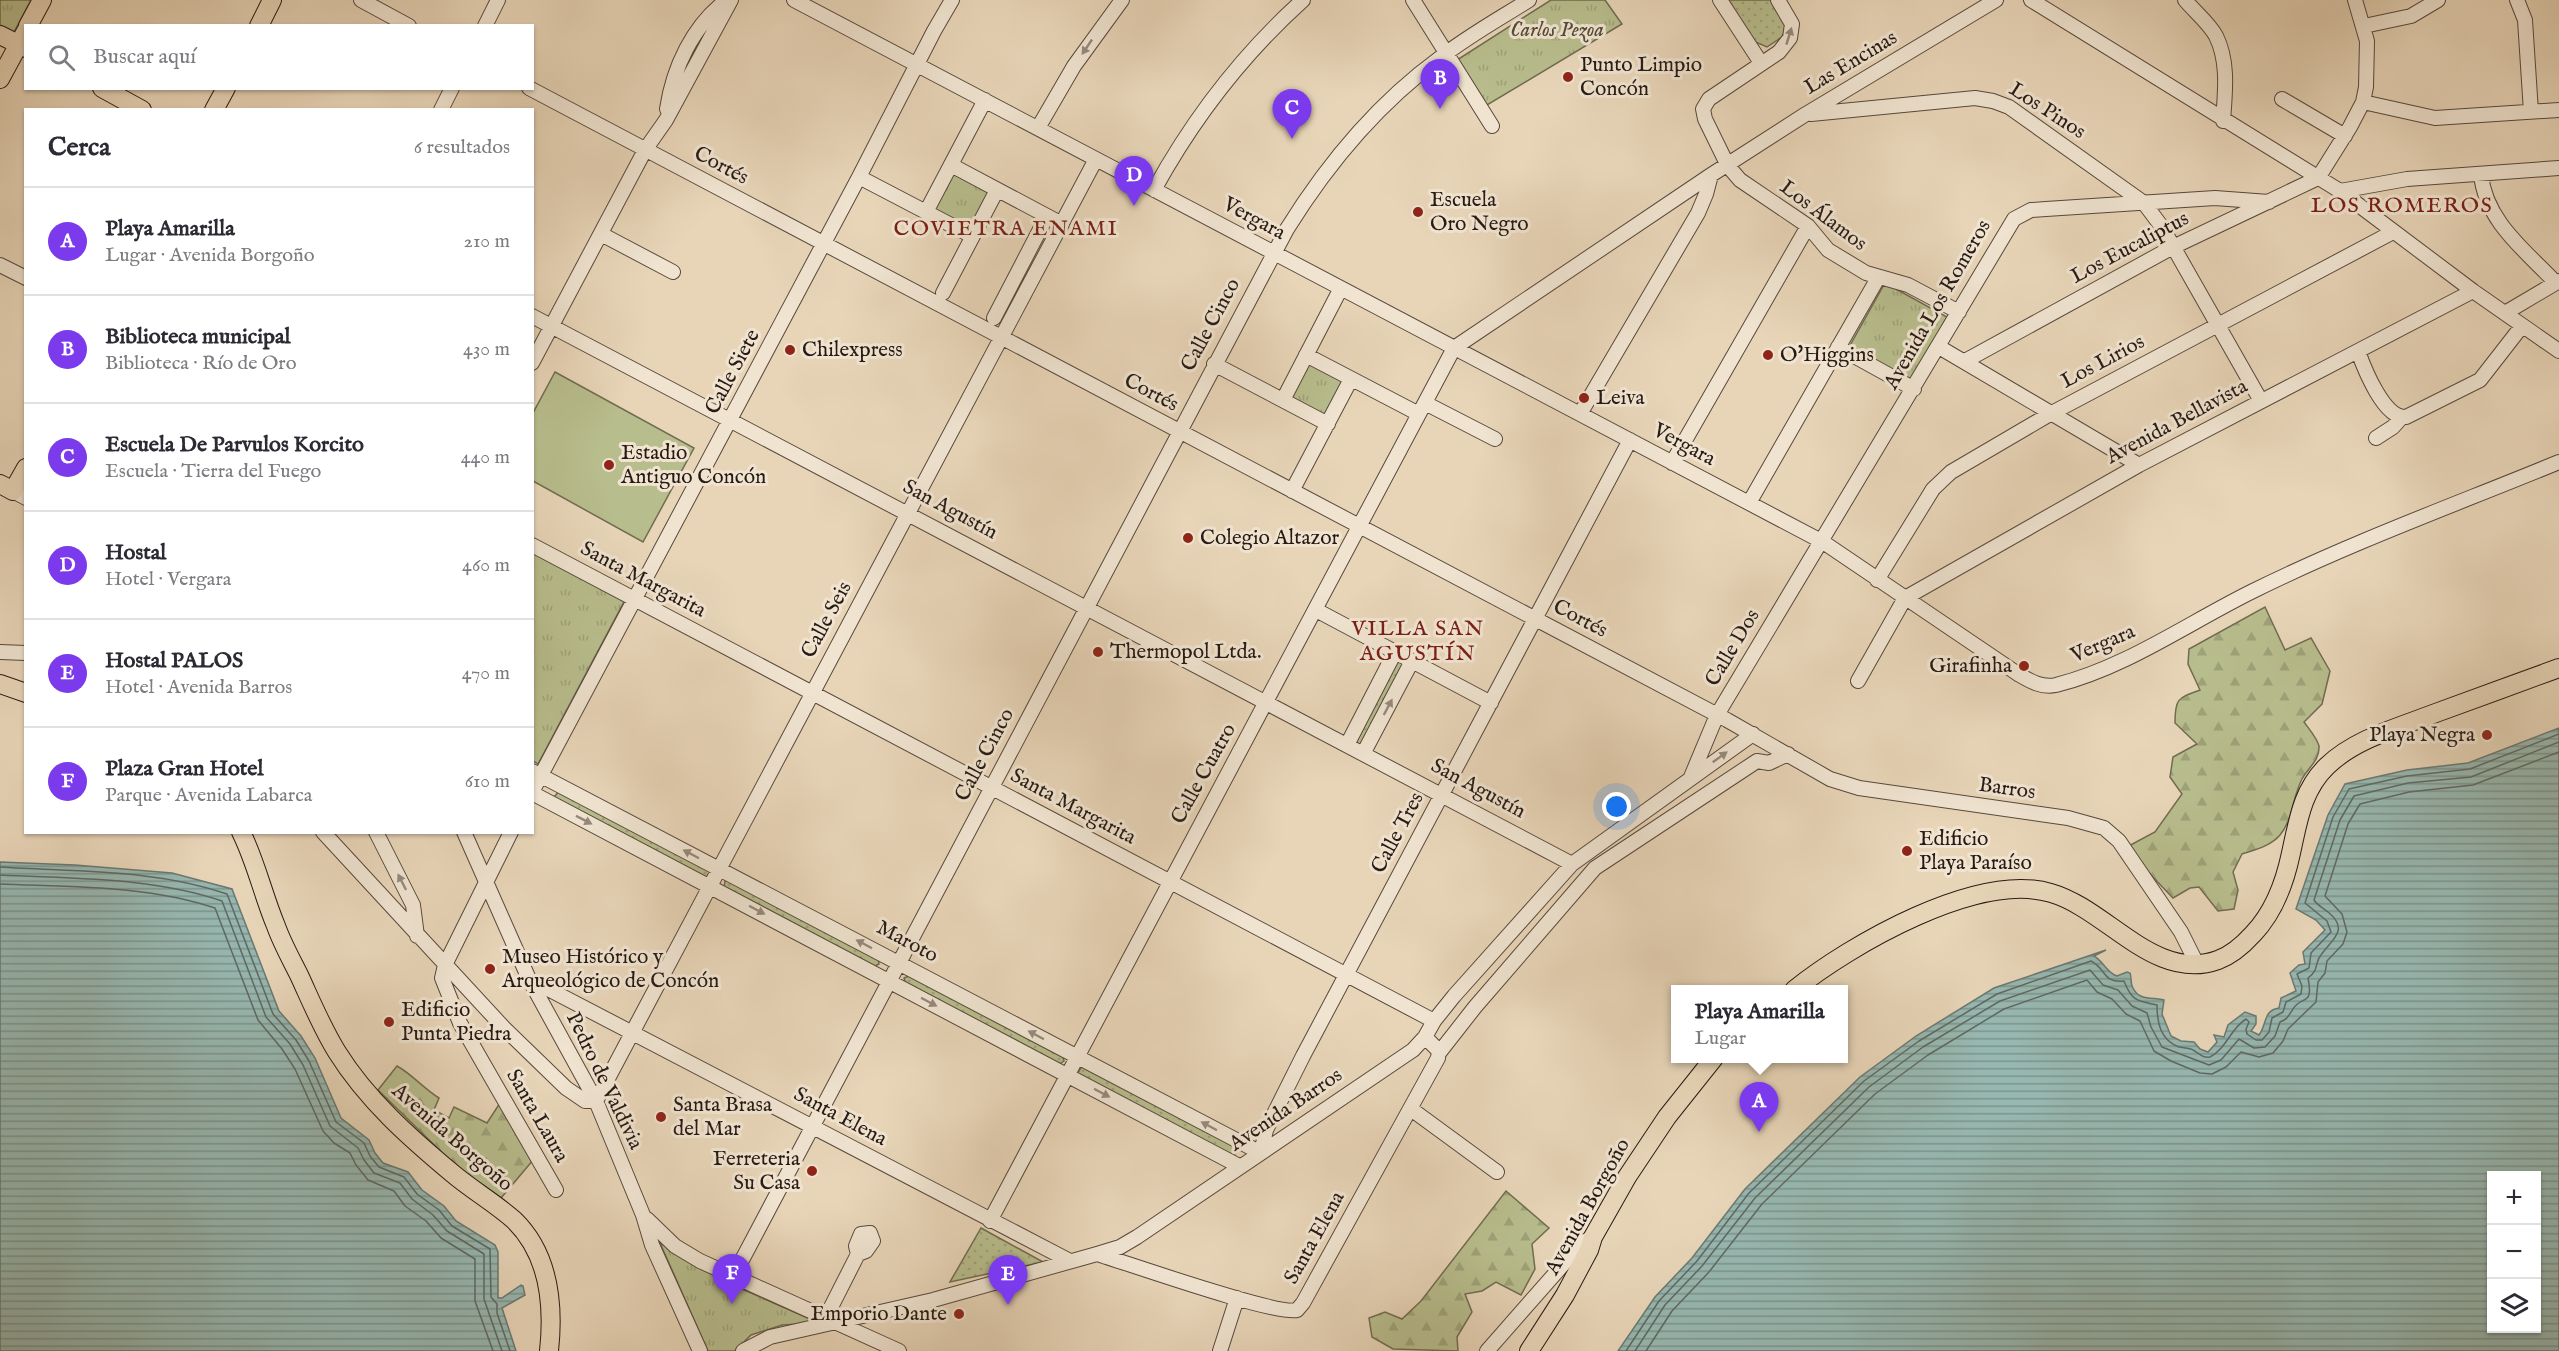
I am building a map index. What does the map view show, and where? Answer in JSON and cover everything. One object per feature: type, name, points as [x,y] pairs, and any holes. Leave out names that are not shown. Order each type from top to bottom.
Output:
[{"type":"main road","points":[[29,24],[42,0]]},
{"type":"main road","points":[[260,24],[272,0]]},
{"type":"main road","points":[[0,35],[23,41],[0,80]]},
{"type":"main road","points":[[106,90],[138,108]]},
{"type":"main road","points":[[215,108],[224,90]]},
{"type":"main road","points":[[13,491],[24,472]]},
{"type":"main road","points":[[1801,985],[1842,956],[1896,926],[1965,899],[1995,892],[2023,889],[2037,890],[2062,897],[2159,956],[2174,962],[2197,964],[2219,960],[2239,948],[2256,931],[2266,916],[2282,884],[2306,796],[2318,776],[2334,759],[2366,740],[2559,668]]},
{"type":"main road","points":[[0,684],[24,692]]},
{"type":"main road","name":"Avenida Borgoño","points":[[242,834],[250,849],[276,927],[318,1016],[353,1076],[377,1105],[406,1133],[454,1175],[513,1220],[531,1242],[550,1292],[552,1314],[549,1351]]},
{"type":"main road","name":"Avenida Borgoño","points":[[1528,1351],[1565,1295],[1589,1250],[1593,1237],[1645,1148],[1711,1063]]},
{"type":"street","points":[[361,0],[406,24]]},
{"type":"street","points":[[486,24],[498,0]]},
{"type":"street","points":[[666,120],[673,81],[688,45],[707,18],[726,0]]},
{"type":"street","points":[[534,359],[645,150],[666,120],[731,0]]},
{"type":"street","name":"Vergara","points":[[794,0],[1823,542],[2018,675],[2041,685],[2056,685],[2136,654],[2252,592],[2328,556],[2559,462]]},
{"type":"street","name":"Calle Siete","points":[[538,774],[636,600],[952,0]]},
{"type":"street","points":[[1038,128],[1074,66],[1122,0]]},
{"type":"street","points":[[1154,190],[1185,135],[1221,86],[1261,40],[1303,0]]},
{"type":"street","points":[[1413,0],[1492,126]]},
{"type":"street","name":"Calle Cinco","points":[[733,1277],[1273,252],[1311,191],[1350,141],[1403,88],[1446,53],[1529,0]]},
{"type":"street","points":[[1720,0],[1761,63],[1784,48],[1790,38],[1792,24],[1778,0]]},
{"type":"street","name":"Las Encinas","points":[[1454,348],[1806,114],[1996,0]]},
{"type":"street","points":[[2031,0],[2223,121],[2340,190],[2392,232],[2559,351]]},
{"type":"street","points":[[2185,0],[2215,35],[2222,51],[2225,75],[2223,121]]},
{"type":"street","points":[[2318,178],[2345,136],[2363,102],[2368,72],[2364,26],[2355,0]]},
{"type":"street","points":[[2364,26],[2411,16],[2438,0]]},
{"type":"street","points":[[2517,0],[2525,20],[2531,112]]},
{"type":"street","name":"Los Álamos","points":[[1761,63],[1709,99],[1703,109],[1705,119],[1728,166],[1740,180],[1808,226],[1828,250],[1878,278],[1908,285],[1959,312]]},
{"type":"street","points":[[442,108],[451,90]]},
{"type":"street","name":"Cortés","points":[[533,90],[1753,734]]},
{"type":"street","name":"Los Pinos","points":[[1806,114],[1975,98],[1993,100],[2016,112],[2144,203]]},
{"type":"street","points":[[2282,99],[2345,136]]},
{"type":"street","points":[[926,212],[985,100]]},
{"type":"street","points":[[2363,102],[2434,118],[2559,110]]},
{"type":"street","name":"Calle Seis","points":[[596,1101],[1096,159]]},
{"type":"street","points":[[951,165],[1062,224]]},
{"type":"street","points":[[2340,190],[2407,179],[2559,168]]},
{"type":"street","points":[[2481,174],[2484,196],[2493,215],[2558,282],[2505,313]]},
{"type":"street","points":[[1580,414],[1698,213],[1711,175]]},
{"type":"street","points":[[859,177],[972,236]]},
{"type":"street","name":"Los Eucaliptus","points":[[1965,361],[2173,247],[2318,178]]},
{"type":"street","points":[[943,293],[997,190]]},
{"type":"street","name":"Avenida Los Romeros","points":[[1823,542],[2008,227],[2021,213],[2046,209],[2216,198],[2269,202]]},
{"type":"street","points":[[2144,203],[2173,247],[2261,401]]},
{"type":"street","points":[[994,318],[1047,216]]},
{"type":"street","points":[[1672,463],[1808,226]]},
{"type":"street","name":"Los Lirios","points":[[1877,580],[1939,482],[1957,468],[2050,414],[2392,232]]},
{"type":"street","points":[[601,234],[673,272]]},
{"type":"street","points":[[0,265],[24,277]]},
{"type":"street","points":[[1749,503],[1878,278]]},
{"type":"street","points":[[1282,400],[1341,288]]},
{"type":"street","name":"Avenida Bellavista","points":[[1905,598],[2139,465],[2473,291]]},
{"type":"street","name":"San Agustín","points":[[534,317],[1572,864]]},
{"type":"street","points":[[2376,438],[2393,427],[2401,418],[2480,380],[2522,326]]},
{"type":"street","points":[[1838,347],[1914,389]]},
{"type":"street","points":[[1939,347],[2139,465]]},
{"type":"street","name":"Calle Cuatro","points":[[990,1221],[1454,348]]},
{"type":"street","points":[[2358,351],[2364,369],[2386,406],[2401,418]]},
{"type":"street","points":[[1306,355],[1351,379],[1495,439]]},
{"type":"street","points":[[1215,364],[1328,424]]},
{"type":"street","points":[[1292,491],[1351,379]]},
{"type":"street","name":"Calle Tres","points":[[1261,1153],[1266,1130],[1346,974],[1630,440]]},
{"type":"street","name":"Calle Dos","points":[[1688,781],[1717,715],[1823,542]]},
{"type":"street","name":"Santa Margarita","points":[[534,546],[1434,1021]]},
{"type":"street","points":[[1858,681],[1905,598]]},
{"type":"street","points":[[1316,610],[1491,703]]},
{"type":"street","points":[[0,652],[24,653]]},
{"type":"street","points":[[1347,745],[1395,652]]},
{"type":"street","points":[[1363,754],[1412,661]]},
{"type":"street","name":"Barros","points":[[1753,734],[1843,784],[1953,803],[2068,818],[2104,828],[2119,841],[2181,932],[2197,964]]},
{"type":"street","name":"Avenida Barros","points":[[743,1351],[770,1337],[831,1320],[933,1300],[1120,1247],[1137,1237],[1413,1050],[1425,1037],[1434,1021],[1572,864],[1753,734]]},
{"type":"street","points":[[1425,1037],[1439,1053],[1475,1007],[1595,868],[1757,761],[1769,764],[1788,754]]},
{"type":"street","name":"Maroto","points":[[538,774],[1261,1153]]},
{"type":"street","name":"Maroto","points":[[534,794],[1239,1167]]},
{"type":"street","name":"Santa Laura","points":[[325,834],[504,1028],[566,1088],[585,1101],[596,1101]]},
{"type":"street","points":[[377,834],[413,905],[417,936]]},
{"type":"street","name":"Pedro de Valdivia","points":[[465,834],[529,979],[596,1101],[643,1215],[652,1245],[700,1351]]},
{"type":"street","points":[[445,965],[510,834]]},
{"type":"street","name":"Santa Laura","points":[[445,965],[442,978],[460,1023],[556,1190]]},
{"type":"street","name":"Santa Elena","points":[[529,979],[1068,1260]]},
{"type":"street","name":"Santa Elena","points":[[1097,1254],[1236,1298],[1292,1311],[1300,1307],[1411,1109],[1439,1053]]},
{"type":"street","points":[[1411,1109],[1497,1172]]},
{"type":"street","points":[[643,1215],[675,1246],[700,1261],[898,1351]]},
{"type":"street","points":[[1487,1351],[1582,1243],[1593,1237]]},
{"type":"street","points":[[831,1320],[858,1254]]},
{"type":"street","points":[[1221,1351],[1236,1298]]},
{"type":"green space","points":[[0,0],[31,0],[14,32],[0,25]]},
{"type":"green space","name":"Carlos Pezoa","points":[[1551,0],[1605,0],[1622,24],[1487,105],[1457,60]]},
{"type":"green space","points":[[1727,0],[1772,0],[1787,25],[1782,37],[1767,47],[1753,41]]},
{"type":"green space","points":[[952,173],[991,193],[970,229],[934,210]]},
{"type":"green space","points":[[1885,283],[1947,317],[1910,383],[1848,349]]},
{"type":"green space","points":[[1309,361],[1345,381],[1325,417],[1290,397]]},
{"type":"green space","name":"Estadio Antiguo Concón","points":[[555,372],[694,448],[643,542],[534,482],[534,411]]},
{"type":"green space","points":[[534,550],[626,598],[538,764],[534,761]]},
{"type":"green space","points":[[2265,607],[2285,650],[2311,638],[2330,671],[2322,704],[2304,722],[2317,740],[2319,751],[2316,760],[2302,779],[2288,823],[2280,835],[2267,845],[2242,854],[2233,872],[2238,890],[2234,909],[2218,911],[2199,887],[2190,888],[2173,898],[2125,848],[2155,832],[2182,794],[2170,777],[2173,757],[2197,744],[2175,723],[2176,708],[2182,697],[2200,690],[2188,664],[2189,649]]},
{"type":"green space","points":[[1396,657],[1407,663],[1363,747],[1352,741]]},
{"type":"green space","points":[[560,790],[714,869],[711,880],[554,797]]},
{"type":"green space","points":[[730,880],[878,957],[879,964],[873,967],[724,887],[725,881]]},
{"type":"green space","points":[[911,975],[1062,1054],[1064,1061],[1058,1065],[906,984],[904,978]]},
{"type":"green space","points":[[1083,1064],[1243,1147],[1232,1157],[1077,1075]]},
{"type":"green space","points":[[397,1066],[439,1098],[434,1110],[449,1118],[454,1107],[487,1123],[500,1103],[534,1159],[501,1198],[464,1174],[378,1090]]},
{"type":"green space","points":[[1506,1191],[1549,1228],[1532,1244],[1535,1269],[1521,1295],[1496,1282],[1482,1291],[1465,1294],[1472,1312],[1457,1337],[1458,1351],[1393,1349],[1372,1337],[1369,1318],[1385,1312],[1402,1319],[1421,1301]]},
{"type":"green space","points":[[981,1228],[1043,1262],[950,1282]]},
{"type":"green space","points":[[660,1243],[733,1285],[819,1323],[782,1325],[751,1335],[735,1351],[708,1351]]},
{"type":"water","points":[[2559,728],[2559,1351],[1618,1351],[1655,1297],[1692,1258],[1745,1189],[1860,1077],[1916,1036],[1994,988],[2106,950],[2094,956],[2117,976],[2130,973],[2132,986],[2139,995],[2164,1000],[2162,1014],[2171,1036],[2181,1041],[2194,1042],[2200,1049],[2208,1052],[2217,1042],[2214,1035],[2224,1037],[2228,1025],[2245,1012],[2256,1016],[2256,1024],[2251,1031],[2259,1035],[2270,1012],[2279,1008],[2281,998],[2296,991],[2290,973],[2299,965],[2305,964],[2303,952],[2325,930],[2316,920],[2296,909],[2328,815],[2345,784],[2407,770],[2468,763]]},
{"type":"water","points":[[0,862],[172,873],[232,889],[279,1011],[301,1036],[315,1058],[341,1118],[369,1140],[383,1163],[408,1172],[422,1190],[444,1206],[456,1221],[495,1245],[498,1252],[498,1298],[523,1286],[525,1295],[502,1308],[516,1351],[0,1351]]},
{"type":"place","name":"Punto Limpio Concón","points":[[1568,77]]},
{"type":"place","name":"Biblioteca municipal","points":[[1440,109]]},
{"type":"place","name":"Escuela De Parvulos Korcito","points":[[1292,139]]},
{"type":"place","name":"Hostal","points":[[1134,206]]},
{"type":"place","name":"Escuela Oro Negro","points":[[1418,212]]},
{"type":"place","name":"Chilexpress","points":[[790,350]]},
{"type":"place","name":"O'Higgins","points":[[1768,355]]},
{"type":"place","name":"Leiva","points":[[1584,398]]},
{"type":"place","name":"Estadio Antiguo Concón","points":[[609,465]]},
{"type":"place","name":"Colegio Altazor","points":[[1188,538]]},
{"type":"place","name":"Thermopol Ltda.","points":[[1098,652]]},
{"type":"place","name":"Girafinha","points":[[2024,666]]},
{"type":"place","name":"Playa Negra","points":[[2487,735]]},
{"type":"place","name":"Edificio Playa Paraíso","points":[[1907,851]]},
{"type":"place","name":"Museo Histórico y Arqueológico de Concón","points":[[490,969]]},
{"type":"place","name":"Edificio Punta Piedra","points":[[389,1022]]},
{"type":"place","name":"Santa Brasa del Mar","points":[[661,1117]]},
{"type":"place","name":"Playa Amarilla","points":[[1759,1132]]},
{"type":"place","name":"Ferreteria Su Casa","points":[[812,1171]]},
{"type":"place","name":"Plaza Gran Hotel","points":[[732,1304]]},
{"type":"place","name":"Hostal PALOS","points":[[1008,1305]]},
{"type":"place","name":"Emporio Dante","points":[[959,1314]]},
{"type":"district","name":"LOS ROMEROS","points":[[2402,206]]},
{"type":"district","name":"COVIETRA ENAMI","points":[[1006,229]]},
{"type":"district","name":"VILLA SAN AGUSTÍN","points":[[1418,642]]}]
